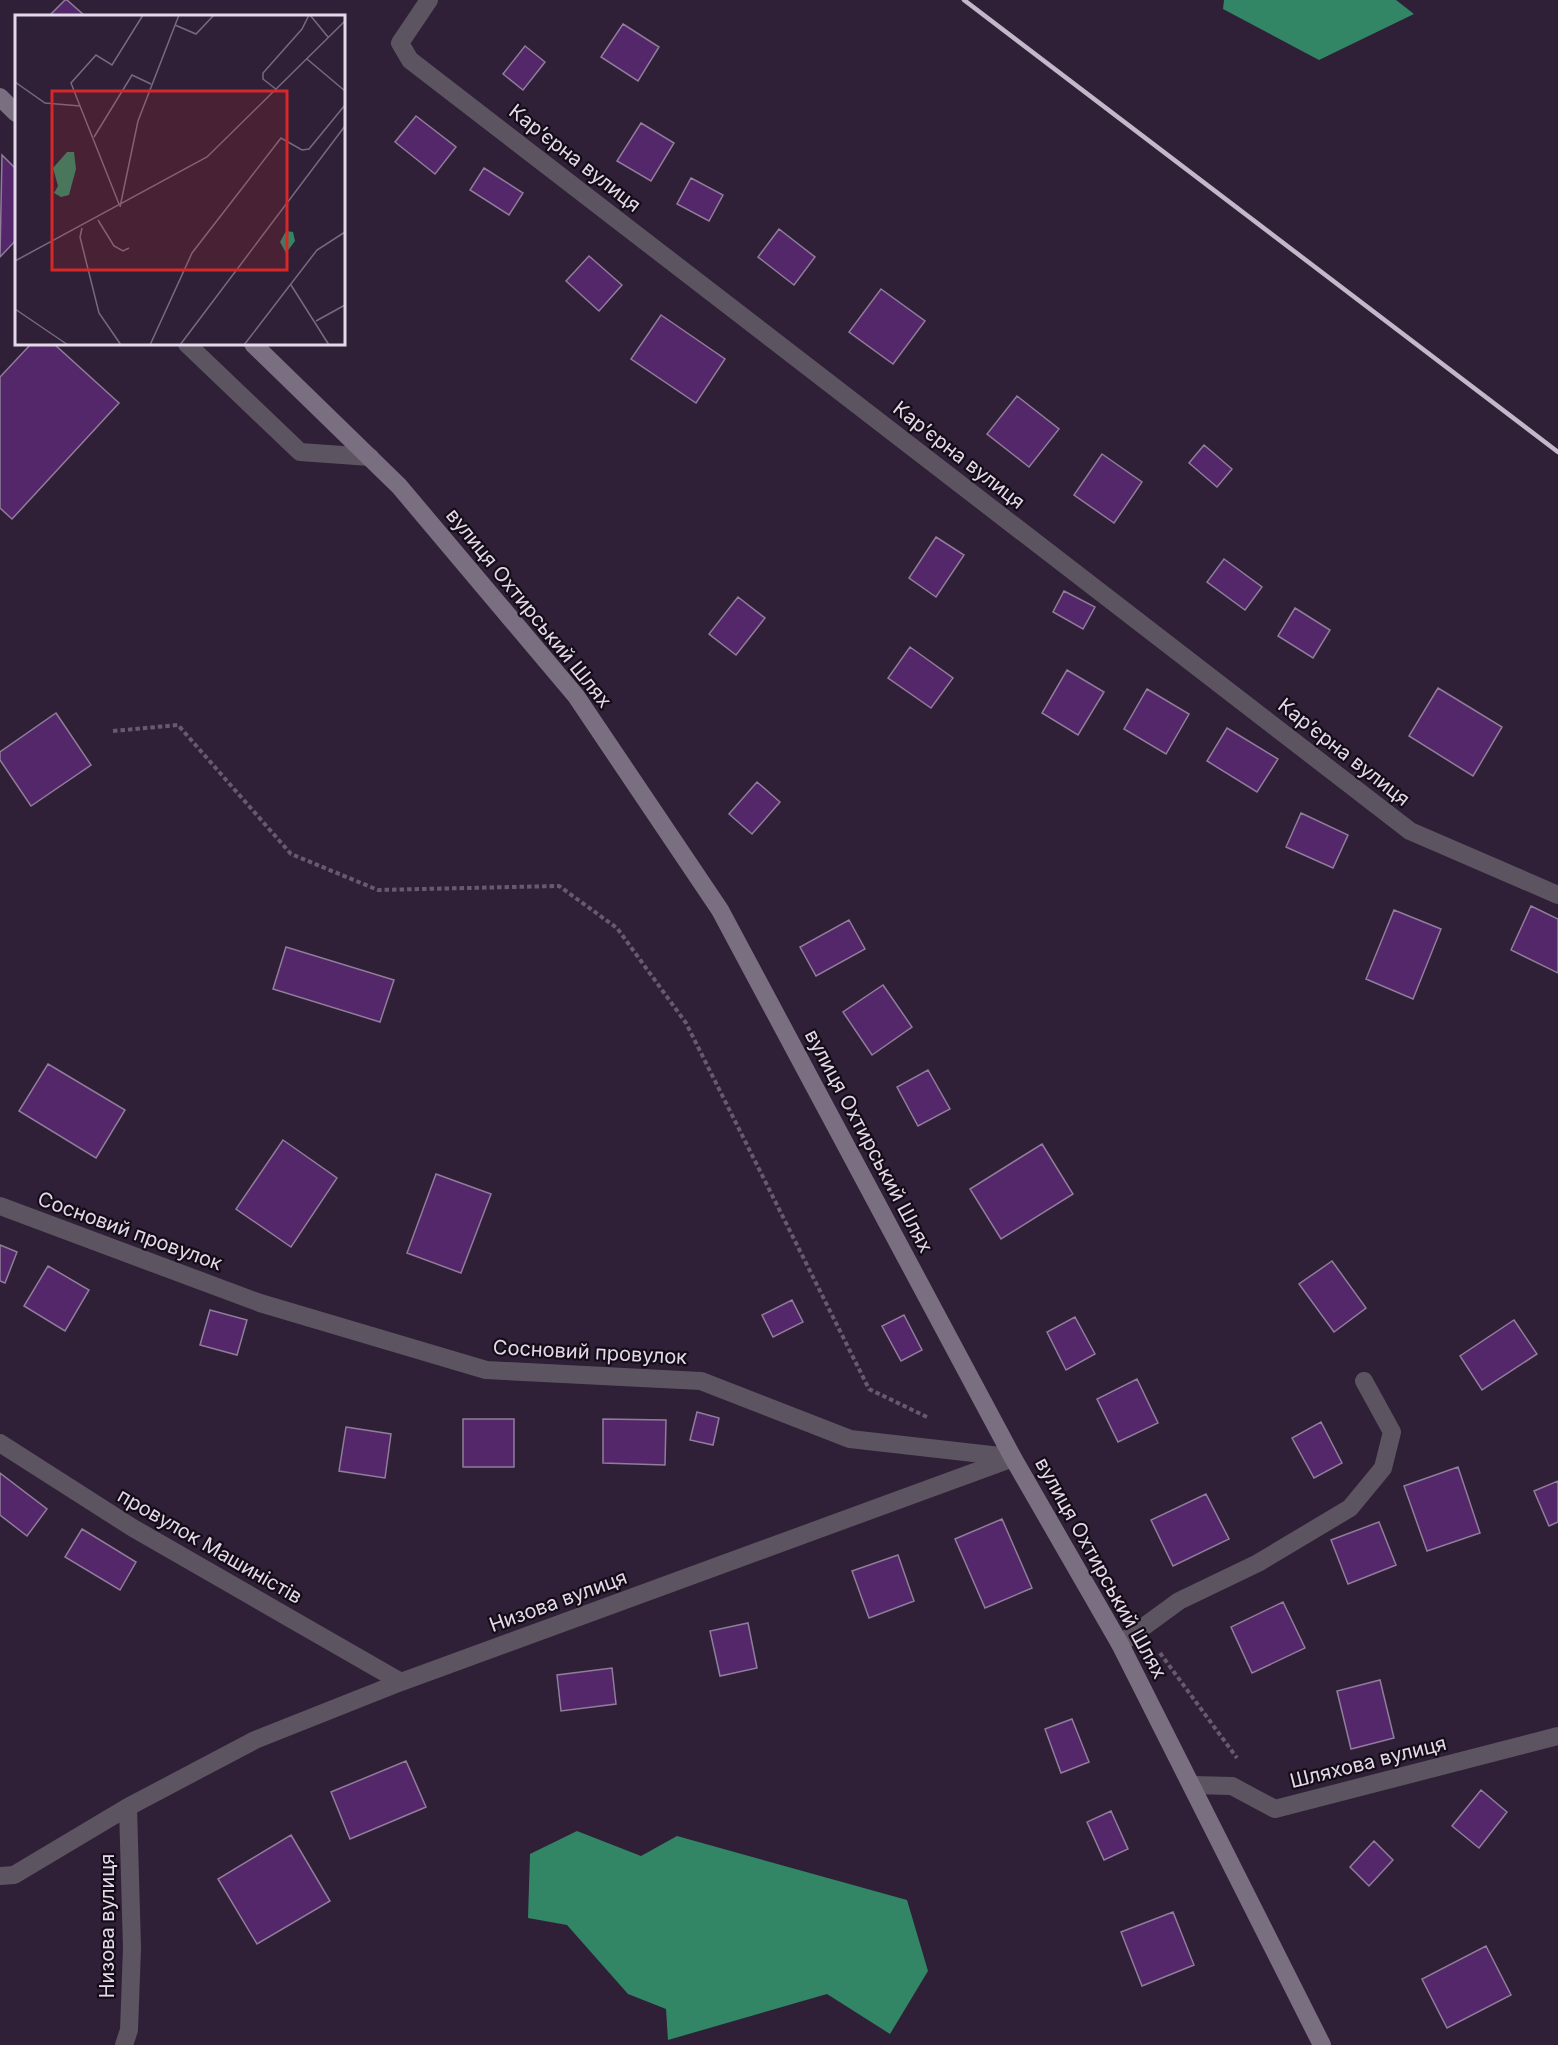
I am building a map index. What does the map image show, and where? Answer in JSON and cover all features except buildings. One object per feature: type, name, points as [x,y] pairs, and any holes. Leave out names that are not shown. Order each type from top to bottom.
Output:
[{"type":"main road","points":[[0,97],[15,112]]},
{"type":"main road","name":"вулиця Охтирський Шлях","points":[[254,345],[399,486],[576,696],[720,910],[1013,1458],[1119,1644],[1322,2045]]},
{"type":"street","name":"Карʼєрна вулиця","points":[[429,0],[400,43],[410,60],[1410,831],[1558,895]]},
{"type":"street","points":[[189,345],[300,452],[370,458]]},
{"type":"street","name":"Сосновий провулок","points":[[0,1206],[260,1303],[486,1370],[701,1381],[850,1439],[1013,1458]]},
{"type":"street","points":[[1119,1644],[1179,1601],[1257,1563],[1350,1508],[1383,1468],[1392,1432],[1364,1381]]},
{"type":"street","name":"провулок Машиністів","points":[[0,1443],[133,1528],[401,1682]]},
{"type":"street","name":"Низова вулиця","points":[[0,1876],[14,1875],[128,1807],[255,1740],[401,1682],[1013,1458]]},
{"type":"street","name":"Шляхова вулиця","points":[[1192,1785],[1232,1786],[1275,1809],[1558,1736]]},
{"type":"street","name":"Низова вулиця","points":[[124,2045],[129,2030],[132,1948],[128,1807]]},
{"type":"path","points":[[112,731],[178,725],[291,854],[378,890],[559,886],[617,928],[686,1023],[869,1389],[931,1418]]},
{"type":"path","points":[[1141,1627],[1239,1761]]},
{"type":"shaded area","points":[[1224,0],[1396,0],[1414,14],[1319,60],[1223,9]]},
{"type":"shaded area","points":[[577,1831],[641,1856],[677,1836],[907,1900],[928,1971],[890,2034],[827,1994],[668,2040],[666,2009],[628,1994],[567,1925],[528,1918],[530,1854]]},
{"type":"railway","points":[[964,0],[1558,452]]}]
